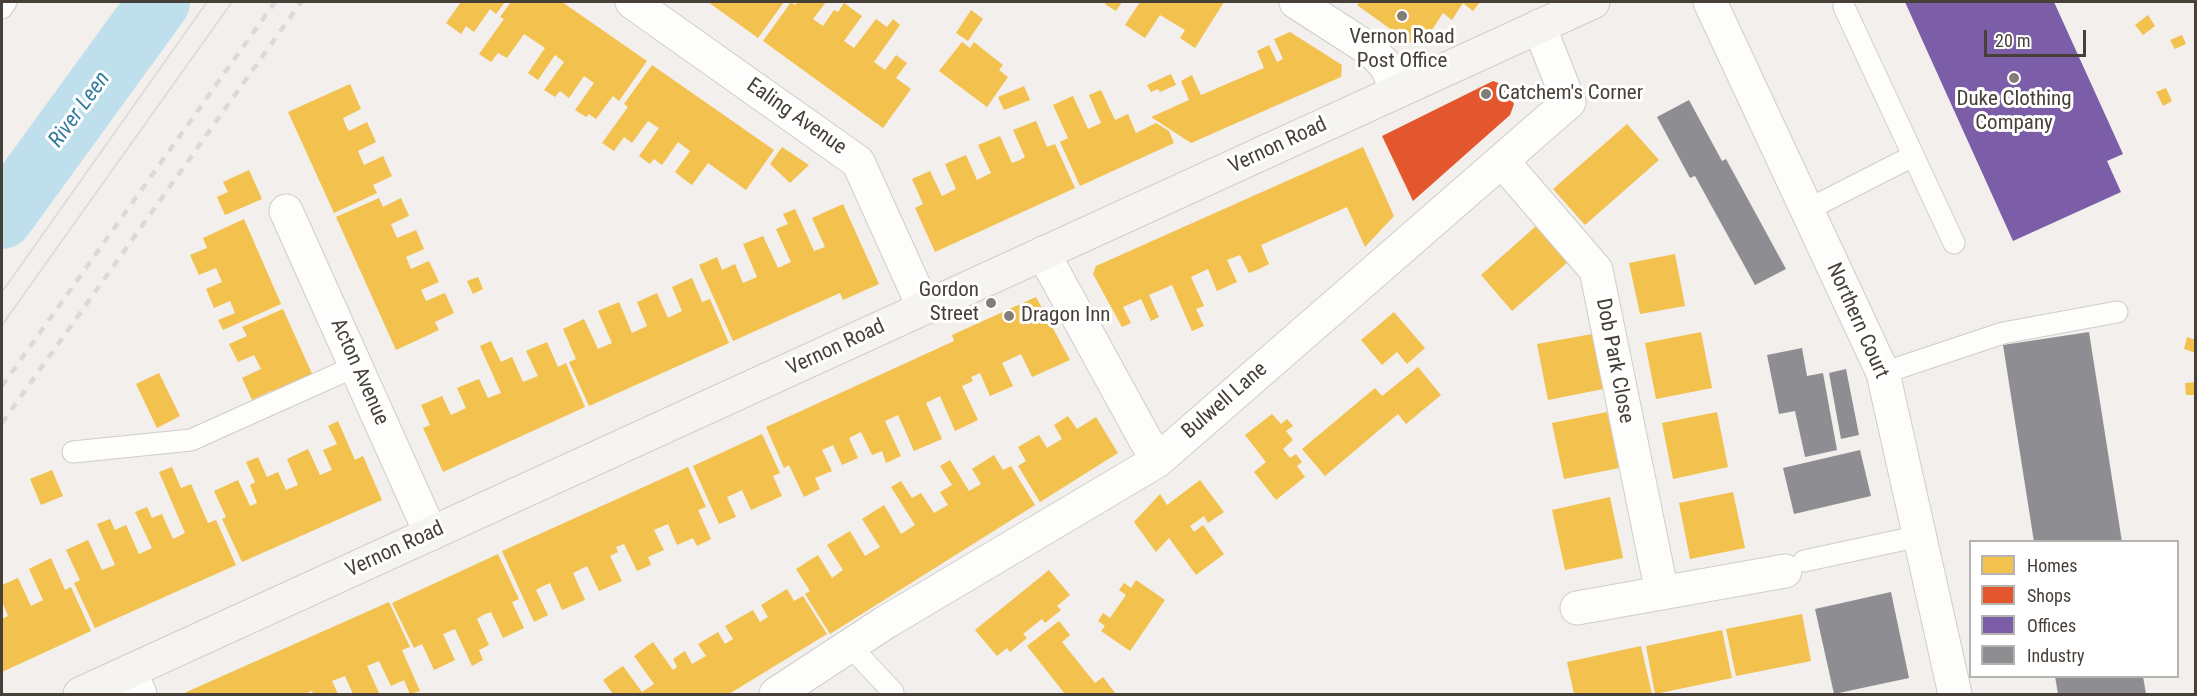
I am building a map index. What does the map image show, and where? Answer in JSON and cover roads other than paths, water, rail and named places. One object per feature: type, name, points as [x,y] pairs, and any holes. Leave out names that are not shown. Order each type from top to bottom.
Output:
[{"type":"main road","name":"Vernon Road","points":[[80,694],[135,683],[432,534],[1593,2]]},
{"type":"street","name":"Ealing Avenue","points":[[632,2],[858,162],[924,308]]},
{"type":"street","points":[[1296,2],[1372,51],[1386,66],[1398,91]]},
{"type":"street","name":"Northern Court","points":[[1710,2],[1883,373],[1955,694]]},
{"type":"street","name":"Bulwell Lane","points":[[776,694],[886,622],[1157,461],[1502,161],[1569,102],[1539,26]]},
{"type":"street","name":"Dob Park Close","points":[[1502,161],[1596,270],[1662,593]]},
{"type":"street","name":"Acton Avenue","points":[[286,211],[432,534]]},
{"type":"street","points":[[1043,254],[1157,461]]},
{"type":"street","points":[[1577,608],[1794,566]]},
{"type":"lane","points":[[2,8],[6,2]]},
{"type":"lane","points":[[1844,7],[1954,243]]},
{"type":"lane","points":[[1807,210],[1913,156]]},
{"type":"lane","points":[[1883,373],[2003,333],[2117,312]]},
{"type":"lane","points":[[73,452],[191,440],[356,366]]},
{"type":"lane","points":[[1794,566],[1920,536]]},
{"type":"lane","points":[[850,646],[893,692],[891,694]]},
{"type":"waterway","name":"River Leen","points":[[2,218],[159,2]]},
{"type":"tram line","points":[[2,292],[207,2]]},
{"type":"tram line","points":[[2,325],[232,2]]},
{"type":"railway","points":[[2,386],[275,2]]},
{"type":"railway","points":[[2,423],[301,2]]},
{"type":"place","name":"Vernon Road Post Office","points":[[1402,16]]},
{"type":"place","name":"Duke Clothing Company","points":[[2014,78]]},
{"type":"place","name":"Catchem's Corner","points":[[1486,94]]},
{"type":"place","name":"Gordon Street","points":[[991,303]]},
{"type":"place","name":"Dragon Inn","points":[[1009,316]]}]
